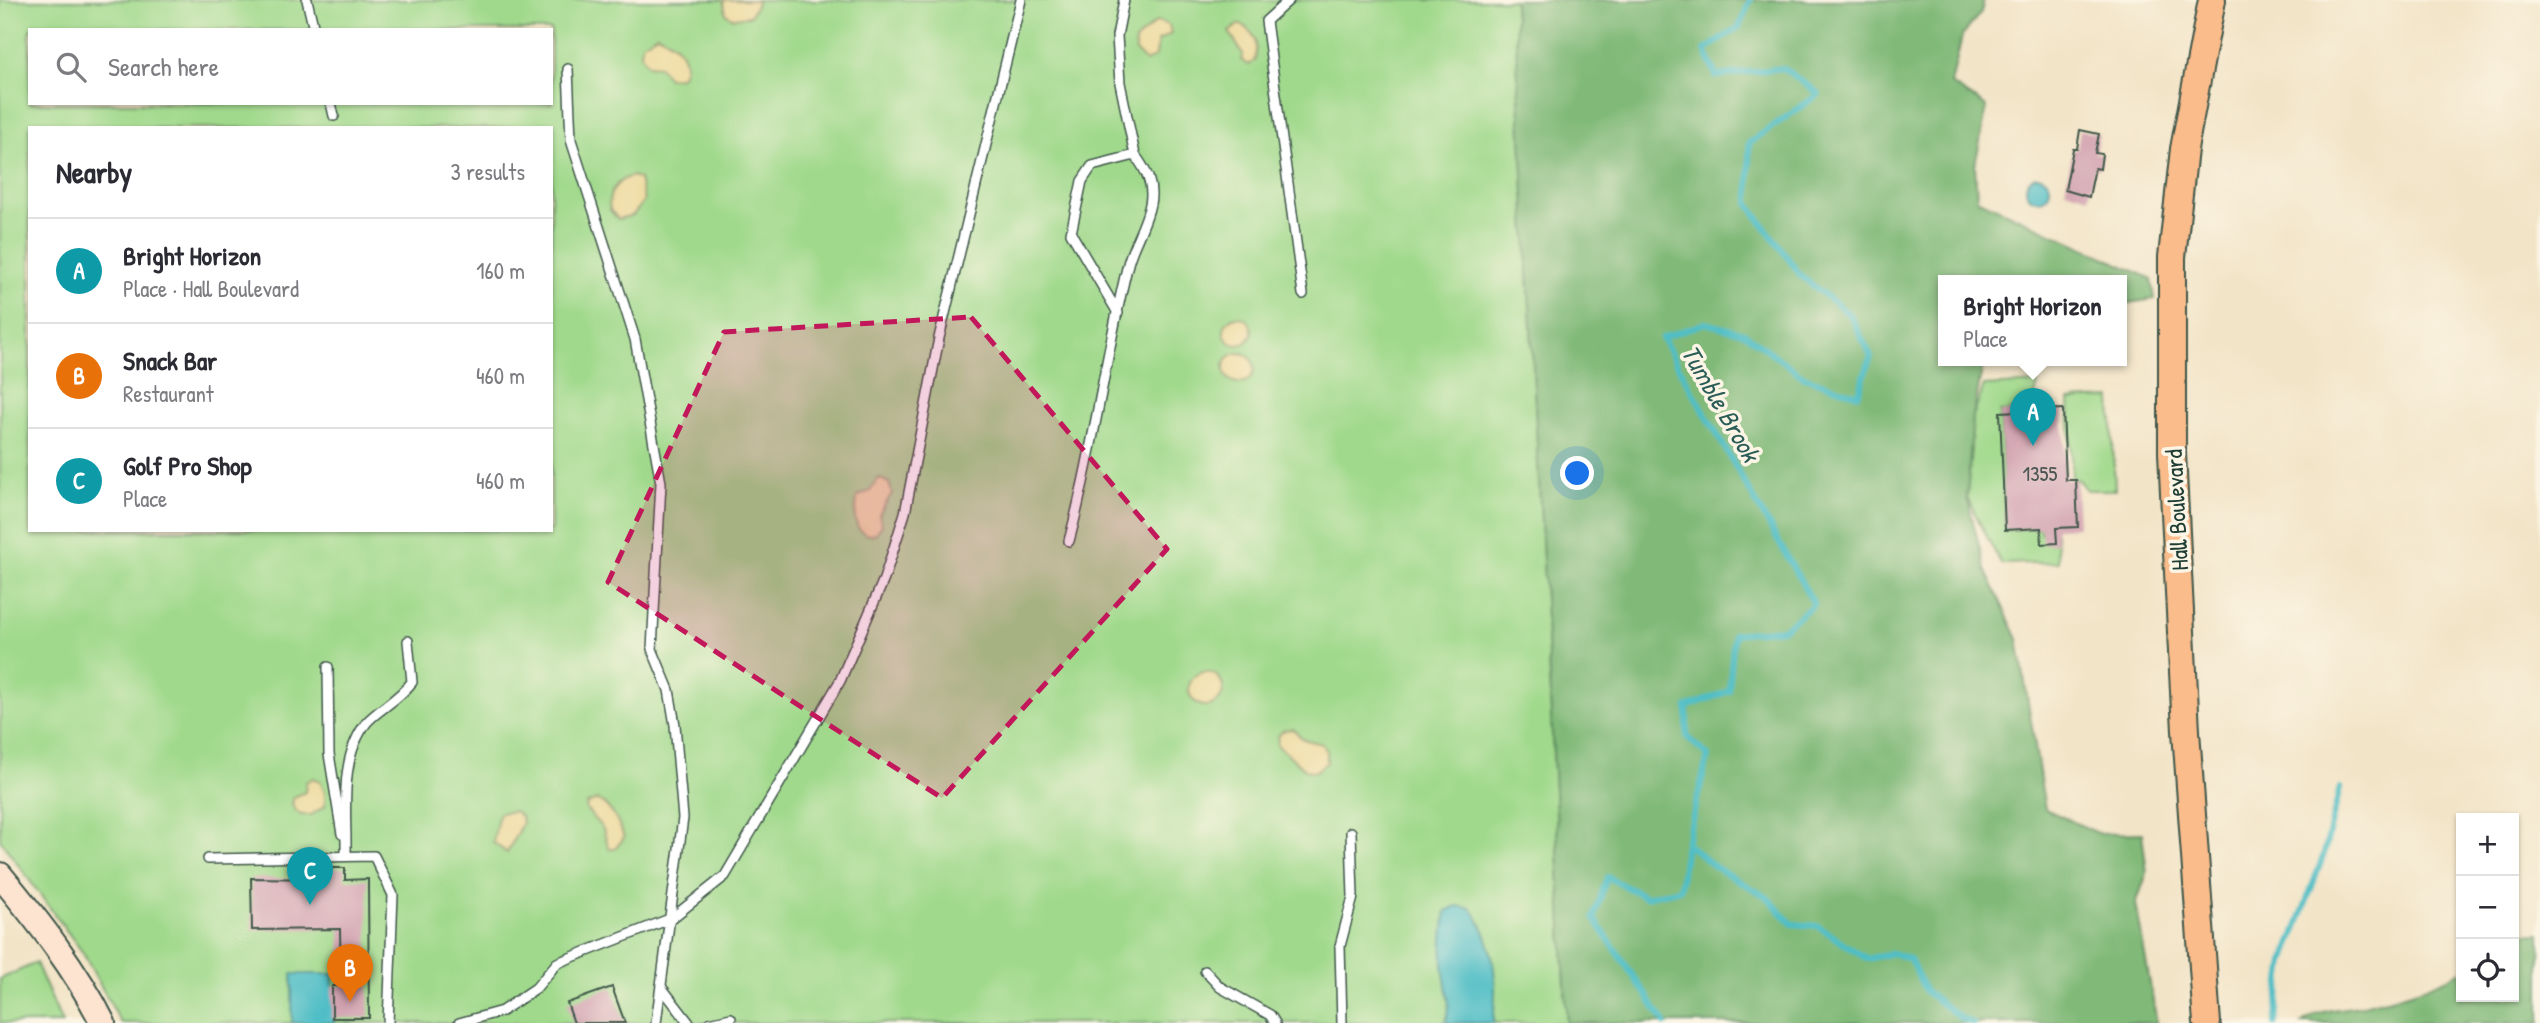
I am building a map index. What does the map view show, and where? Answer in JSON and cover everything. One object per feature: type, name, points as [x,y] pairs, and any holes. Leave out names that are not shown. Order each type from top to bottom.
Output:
[{"type":"main road","name":"Hall Boulevard","points":[[2207,1023],[2186,731],[2172,453],[2172,257],[2184,149],[2212,0]]},
{"type":"main road","points":[[0,875],[50,938],[90,997],[103,1023]]},
{"type":"lane","points":[[307,0],[314,28]]},
{"type":"lane","points":[[459,1023],[502,1011],[536,988],[557,963],[672,918],[725,876],[840,681],[884,579],[905,513],[939,338],[1021,0]]},
{"type":"lane","points":[[1069,541],[1085,483],[1128,262],[1150,203],[1149,174],[1135,155],[1120,83],[1117,36],[1124,0]]},
{"type":"lane","points":[[1289,0],[1266,21],[1303,294]]},
{"type":"lane","points":[[568,69],[571,140],[635,339],[661,483],[652,649],[671,702],[683,818],[672,918],[656,1023]]},
{"type":"lane","points":[[331,105],[334,116]]},
{"type":"lane","points":[[1118,313],[1071,233],[1082,181],[1092,166],[1135,155]]},
{"type":"lane","points":[[346,856],[348,761],[367,722],[399,699],[412,682],[408,640]]},
{"type":"lane","points":[[328,667],[329,754],[346,856]]},
{"type":"lane","points":[[1342,1023],[1340,946],[1353,897],[1351,832]]},
{"type":"lane","points":[[208,859],[374,856],[393,895],[388,1023]]},
{"type":"lane","points":[[1205,971],[1220,987],[1270,1015],[1275,1023]]},
{"type":"lane","points":[[662,988],[689,1023]]},
{"type":"lane","points":[[709,1023],[731,1018]]},
{"type":"highlighted area","points":[[971,317],[1167,549],[942,798],[608,582],[724,332]]},
{"type":"green space","points":[[0,0],[1514,0],[1567,1023],[121,1023],[83,953],[0,840]]},
{"type":"green space","points":[[1514,0],[1984,0],[1981,12],[1962,36],[1951,84],[1987,107],[1975,165],[1977,199],[2152,279],[2155,299],[2127,303],[2127,275],[1938,275],[1938,366],[1983,366],[1973,416],[1967,498],[1985,569],[2018,639],[2045,809],[2100,834],[2142,833],[2147,873],[2136,904],[2157,1023],[1567,1023]]},
{"type":"green space","points":[[2038,383],[2032,410],[2000,412],[2006,530],[2039,528],[2041,534],[2056,533],[2058,562],[2001,564],[1967,498],[1973,416],[1984,386]]},
{"type":"green space","points":[[2111,398],[2115,490],[2087,490],[2077,479],[2072,479],[2069,400]]},
{"type":"green space","points":[[2540,933],[2540,1023],[2302,1023],[2323,1012],[2411,992],[2456,974],[2456,1002],[2519,1002],[2519,934]]},
{"type":"green space","points":[[36,963],[62,1023],[0,1023],[0,979]]},
{"type":"sand","points":[[723,0],[756,0],[757,3],[750,16],[733,18],[726,14]]},
{"type":"sand","points":[[1157,21],[1169,25],[1171,34],[1158,41],[1156,56],[1146,62],[1136,52],[1135,41]]},
{"type":"sand","points":[[1239,24],[1249,30],[1256,43],[1255,60],[1249,65],[1241,60],[1243,54],[1229,32]]},
{"type":"sand","points":[[657,34],[676,46],[683,56],[685,63],[681,77],[668,78],[659,66],[648,65],[641,55],[642,44]]},
{"type":"sand","points":[[633,176],[639,179],[644,201],[633,215],[618,219],[610,210],[611,193],[622,180]]},
{"type":"sand","points":[[1238,317],[1248,321],[1252,331],[1248,341],[1238,345],[1228,341],[1224,331],[1228,321]]},
{"type":"sand","points":[[1239,353],[1245,354],[1253,362],[1253,374],[1245,382],[1239,383],[1233,382],[1225,374],[1224,368],[1225,362],[1233,354]]},
{"type":"sand","points":[[879,478],[889,483],[892,493],[879,515],[882,526],[875,534],[866,535],[858,528],[855,518],[857,497],[870,491]]},
{"type":"sand","points":[[1206,672],[1218,677],[1223,689],[1218,701],[1206,706],[1194,701],[1189,689],[1194,677]]},
{"type":"sand","points":[[1293,729],[1303,739],[1322,744],[1327,751],[1327,762],[1315,772],[1306,770],[1277,745],[1278,736],[1284,730]]},
{"type":"sand","points":[[313,778],[320,781],[325,792],[325,806],[311,815],[301,815],[292,802],[294,797],[305,792],[306,782]]},
{"type":"sand","points":[[597,800],[611,811],[624,838],[615,849],[609,849],[603,829],[586,809],[587,804]]},
{"type":"sand","points":[[514,811],[521,816],[522,823],[507,853],[493,842],[499,813]]},
{"type":"water","points":[[2038,176],[2046,180],[2050,188],[2046,196],[2038,200],[2030,196],[2026,188],[2030,180]]},
{"type":"water","points":[[1456,906],[1471,908],[1490,948],[1495,978],[1493,1023],[1445,1023],[1449,1005],[1443,965],[1443,934],[1446,911]]},
{"type":"water","points":[[292,974],[333,974],[334,1023],[292,1023]]},
{"type":"building","points":[[2080,130],[2099,134],[2095,153],[2102,154],[2100,169],[2095,168],[2089,197],[2065,190],[2073,149],[2077,149]]},
{"type":"building","points":[[2063,409],[2066,480],[2076,480],[2078,527],[2056,528],[2057,543],[2042,544],[2041,528],[2005,530],[2000,412]]},
{"type":"building","points":[[323,868],[345,868],[345,880],[368,879],[369,1018],[332,1018],[332,986],[341,986],[340,929],[252,930],[251,878],[323,879]]},
{"type":"building","points":[[612,987],[625,1023],[574,1023],[567,1003]]},
{"type":"waterway","name":"Tumble Brook","points":[[1665,1023],[1594,918],[1607,877],[1646,897],[1680,889],[1686,843],[1708,756],[1687,737],[1687,707],[1729,691],[1734,634],[1783,629],[1814,604],[1662,338],[1705,323],[1744,333],[1804,377],[1858,395],[1871,356],[1850,315],[1801,276],[1749,205],[1749,143],[1819,94],[1783,68],[1716,76],[1705,50],[1739,27],[1750,0]]},
{"type":"waterway","points":[[2275,1023],[2284,962],[2324,854],[2340,788]]},
{"type":"waterway","points":[[1686,843],[1715,867],[1767,897],[1792,924],[1818,926],[1867,959],[1892,953],[1910,959],[1925,991],[1962,1019],[1973,1023]]},
{"type":"place","name":"Bright Horizon","points":[[2033,446]]},
{"type":"place","name":"Golf Pro Shop","points":[[310,905]]},
{"type":"place","name":"Snack Bar","points":[[350,1002]]}]
